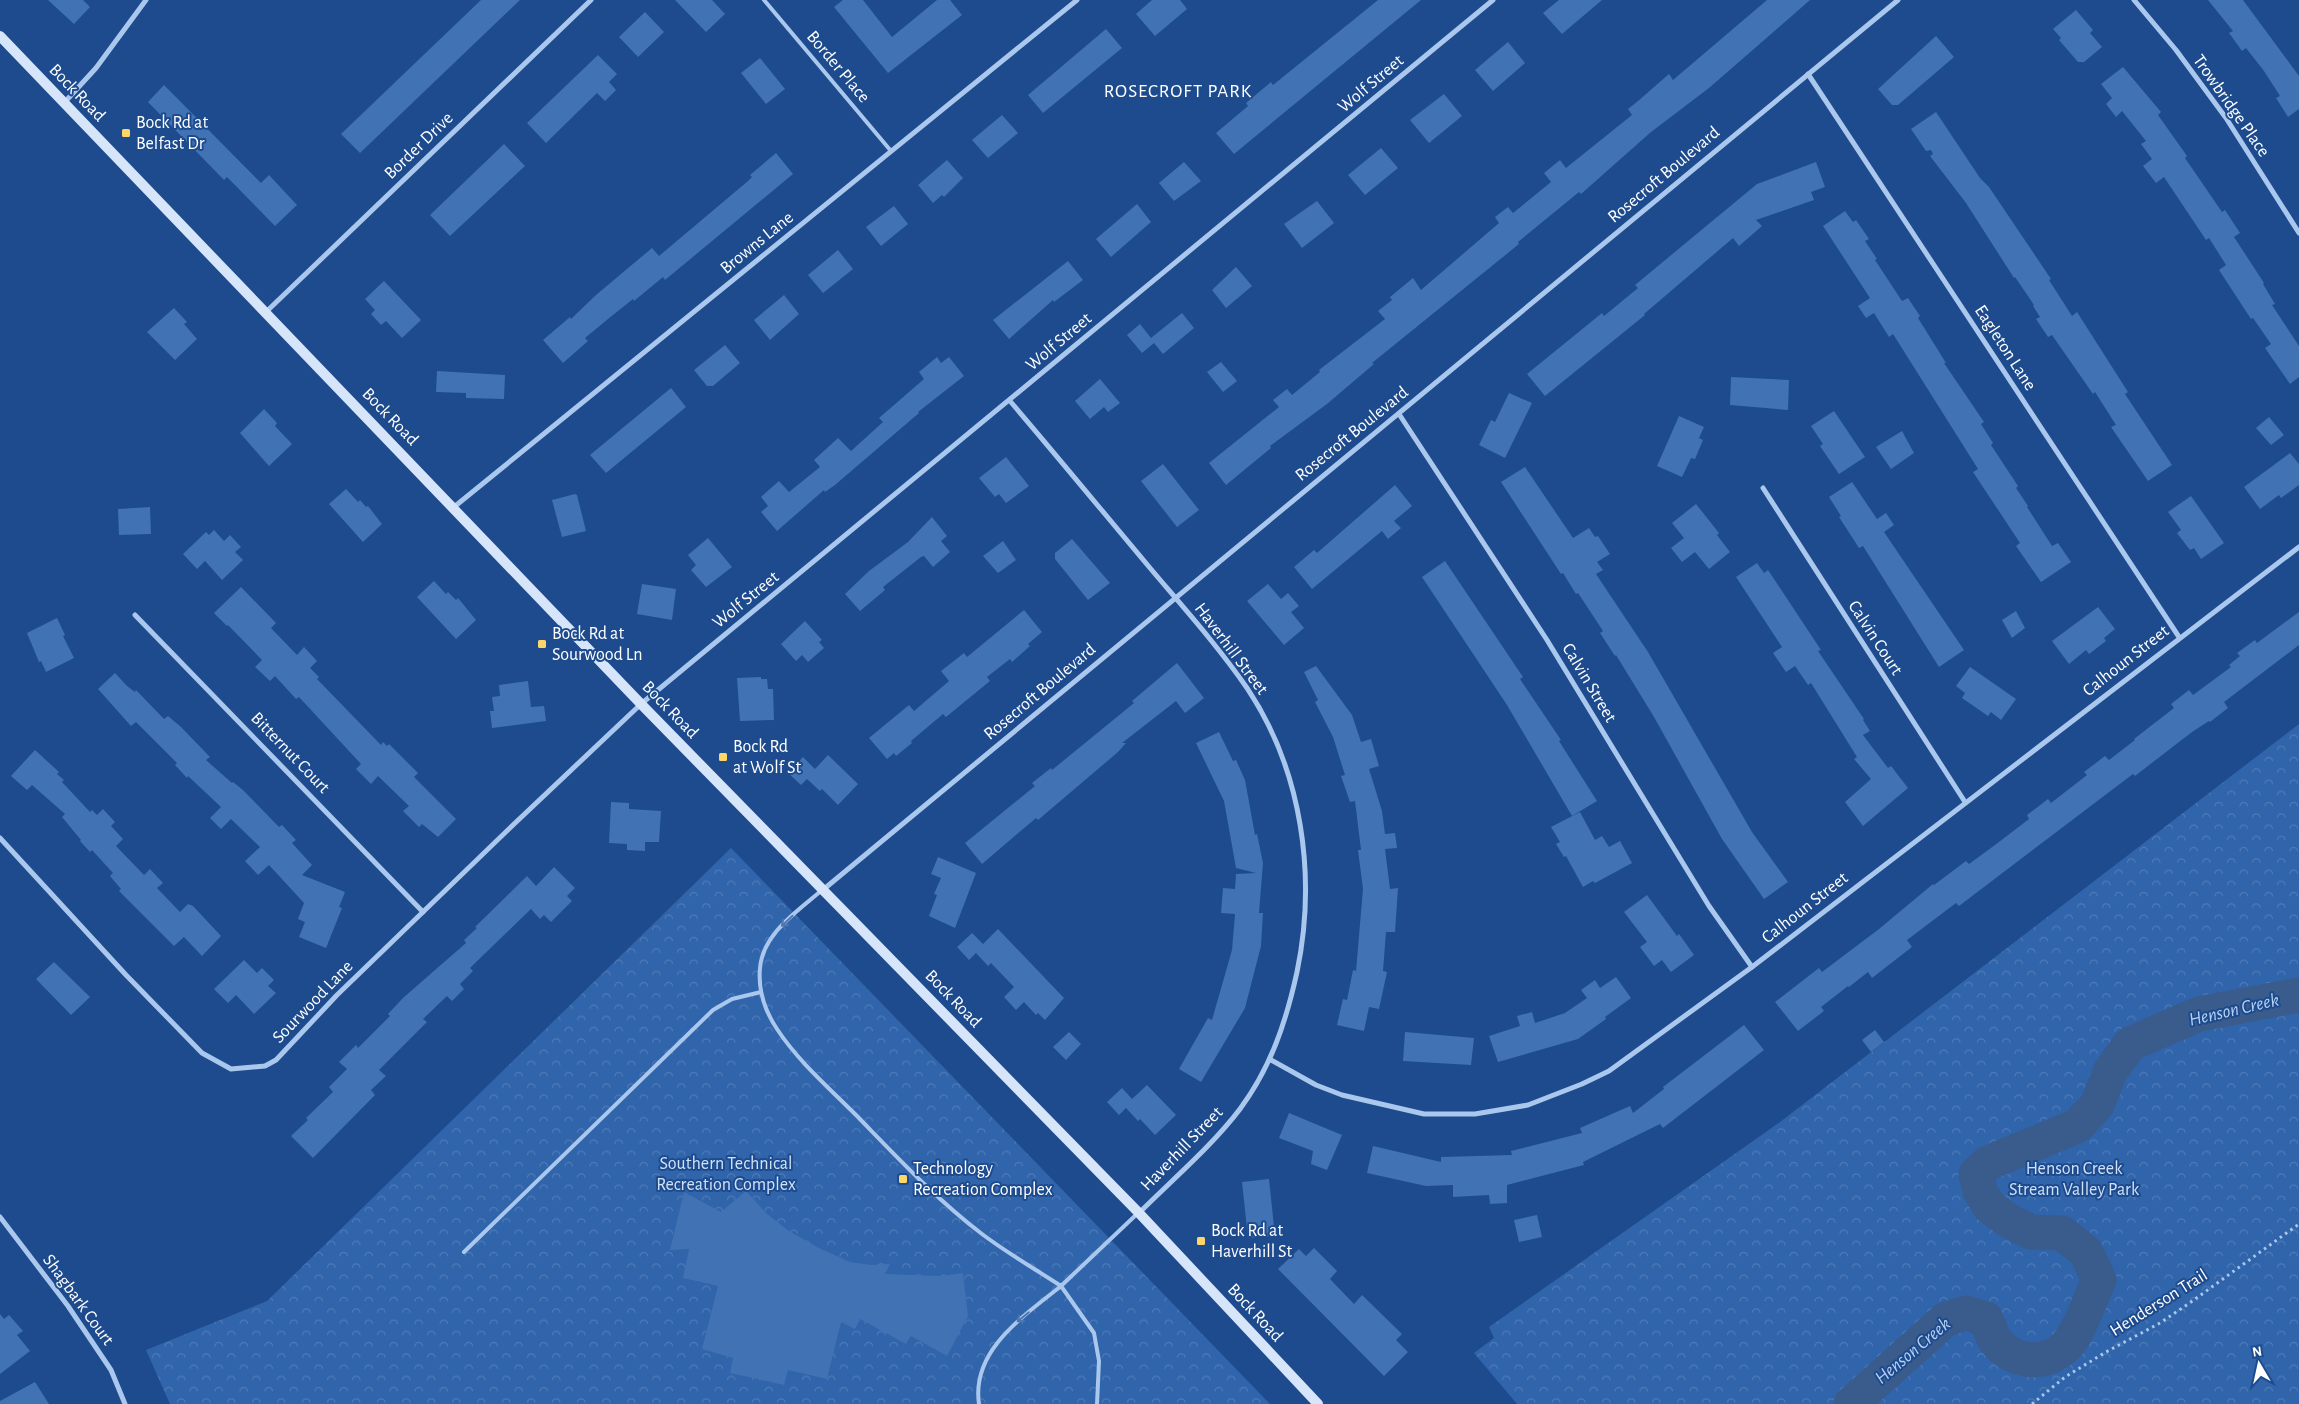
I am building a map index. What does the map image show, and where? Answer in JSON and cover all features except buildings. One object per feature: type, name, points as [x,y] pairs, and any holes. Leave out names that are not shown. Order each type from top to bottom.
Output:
[{"type":"main road","name":"Bock Road","points":[[0,36],[641,704],[1139,1213],[1318,1404]]},
{"type":"street","points":[[64,103],[96,68],[146,0]]},
{"type":"street","name":"Border Drive","points":[[266,312],[591,0]]},
{"type":"street","name":"Browns Lane","points":[[454,507],[1076,0]]},
{"type":"street","name":"Wolf Street","points":[[641,704],[1493,0]]},
{"type":"street","name":"Rosecroft Boulevard","points":[[824,889],[1898,0]]},
{"type":"street","name":"Trowbridge Place","points":[[2134,0],[2176,50],[2226,118],[2299,233]]},
{"type":"street","name":"Eagleton Lane","points":[[1808,74],[2179,637]]},
{"type":"street","name":"Haverhill Street","points":[[1010,401],[1237,675],[1261,712],[1283,760],[1299,818],[1304,848],[1306,877],[1303,942],[1291,999],[1271,1060],[1241,1107],[1214,1140],[1139,1213]]},
{"type":"street","name":"Calvin Street","points":[[1399,414],[1547,640],[1709,906],[1752,967]]},
{"type":"street","name":"Calvin Court","points":[[1763,488],[1965,802]]},
{"type":"street","name":"Calhoun Street","points":[[1271,1060],[1316,1084],[1342,1095],[1400,1110],[1424,1114],[1503,1110],[1528,1105],[1610,1071],[1752,967],[2179,637],[2299,547]]},
{"type":"street","name":"Bitternut Court","points":[[135,615],[423,912]]},
{"type":"street","name":"Sourwood Lane","points":[[0,838],[182,1033],[212,1060],[231,1068],[265,1066],[276,1060],[337,995],[641,704]]},
{"type":"street","name":"Shagbark Court","points":[[0,1216],[68,1306],[111,1370],[125,1404]]},
{"type":"lane","name":"Border Place","points":[[764,0],[891,151]]},
{"type":"lane","points":[[824,889],[784,923],[770,940],[760,967],[761,992],[766,1008],[776,1028],[797,1056],[938,1198],[982,1234],[1061,1286],[1094,1333],[1100,1361],[1097,1404]]},
{"type":"lane","points":[[464,1252],[713,1010],[732,999],[761,992]]},
{"type":"lane","points":[[979,1404],[977,1391],[983,1368],[995,1345],[1016,1322],[1061,1286],[1139,1213]]},
{"type":"path","name":"Henderson Trail","points":[[2032,1404],[2072,1373],[2160,1323],[2299,1224]]},
{"type":"green space","name":"Henson Creek Stream Valley Park","points":[[2299,724],[2299,1404],[1517,1404],[1474,1353],[1494,1338],[1489,1327],[1780,1122]]},
{"type":"green space","name":"Southern Technical Recreation Complex","points":[[731,848],[1270,1404],[170,1404],[146,1350],[267,1301]]},
{"type":"waterway","name":"Henson Creek","points":[[1851,1404],[1946,1319],[1966,1313],[1986,1319],[1995,1340],[2002,1348],[2019,1358],[2029,1360],[2048,1357],[2058,1353],[2066,1346],[2080,1324],[2099,1280],[2086,1252],[2062,1233],[2031,1232],[2009,1221],[1989,1206],[1980,1191],[1976,1174],[1988,1163],[2077,1126],[2097,1105],[2110,1072],[2130,1044],[2199,1014],[2299,995]]},
{"type":"place","name":"Bock Rd at Belfast Dr","points":[[126,133]]},
{"type":"place","name":"Bock Rd at Sourwood Ln","points":[[542,644]]},
{"type":"place","name":"Bock Rd at Wolf St","points":[[723,757]]},
{"type":"place","name":"Technology Recreation Complex","points":[[903,1179]]},
{"type":"place","name":"Bock Rd at Haverhill St","points":[[1201,1241]]},
{"type":"district","name":"ROSECROFT PARK","points":[[1178,91]]}]
